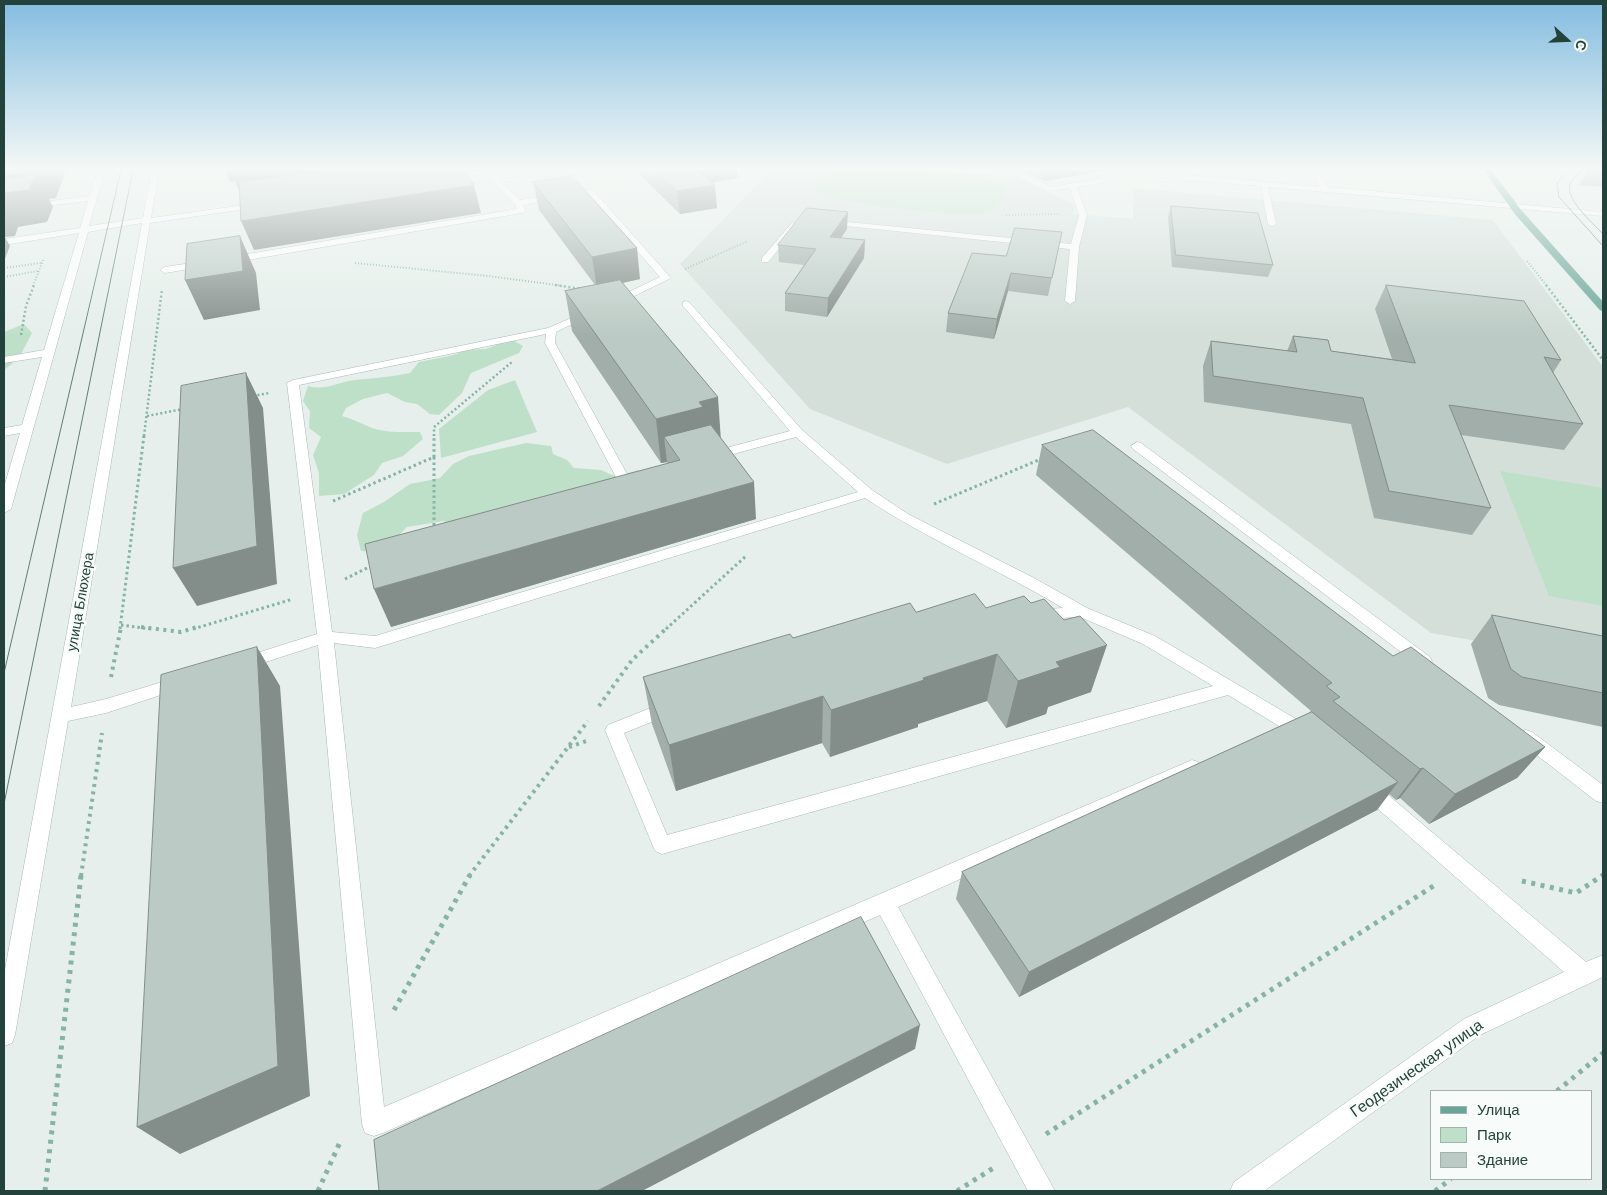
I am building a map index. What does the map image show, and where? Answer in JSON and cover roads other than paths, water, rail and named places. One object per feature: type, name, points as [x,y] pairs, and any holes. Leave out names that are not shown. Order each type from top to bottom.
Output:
[{"type":"main road","points":[[1532,226],[1603,308]]},
{"type":"street","points":[[4,509],[84,226]]},
{"type":"street","points":[[4,242],[113,226]]},
{"type":"street","name":"улица Блюхера","points":[[4,1035],[145,226]]},
{"type":"street","points":[[165,270],[434,226]]},
{"type":"street","points":[[620,226],[666,278],[551,330],[293,383],[325,637],[374,1124],[885,903],[1209,760]]},
{"type":"street","points":[[765,260],[793,226]]},
{"type":"street","points":[[865,226],[1075,248]]},
{"type":"street","points":[[1070,301],[1075,248],[1080,226]]},
{"type":"street","points":[[686,304],[798,433],[867,493],[903,517],[1030,581],[1082,612],[1149,640],[1290,724],[1305,736]]},
{"type":"street","points":[[551,330],[550,343],[623,479],[651,472]]},
{"type":"street","points":[[4,360],[50,352]]},
{"type":"street","points":[[4,432],[28,428]]},
{"type":"street","points":[[697,460],[798,433]]},
{"type":"street","points":[[1137,446],[1437,671]]},
{"type":"street","points":[[230,667],[325,637],[375,642],[867,493]]},
{"type":"street","points":[[1024,614],[1082,612]]},
{"type":"street","points":[[60,716],[106,706],[192,679]]},
{"type":"street","points":[[688,700],[614,730],[662,846],[1230,688]]},
{"type":"street","points":[[1272,732],[1290,724]]},
{"type":"street","points":[[1516,730],[1603,795]]},
{"type":"street","points":[[1357,780],[1462,868],[1593,970]]},
{"type":"street","points":[[885,903],[1042,1191]]},
{"type":"street","name":"Геодезическая улица","points":[[1243,1191],[1472,1027],[1593,970]]},
{"type":"tram line","points":[[4,673],[108,226]]},
{"type":"tram line","points":[[4,804],[122,226]]},
{"type":"tram line","points":[[1585,226],[1603,246]]},
{"type":"tram line","points":[[1595,226],[1603,234]]}]
